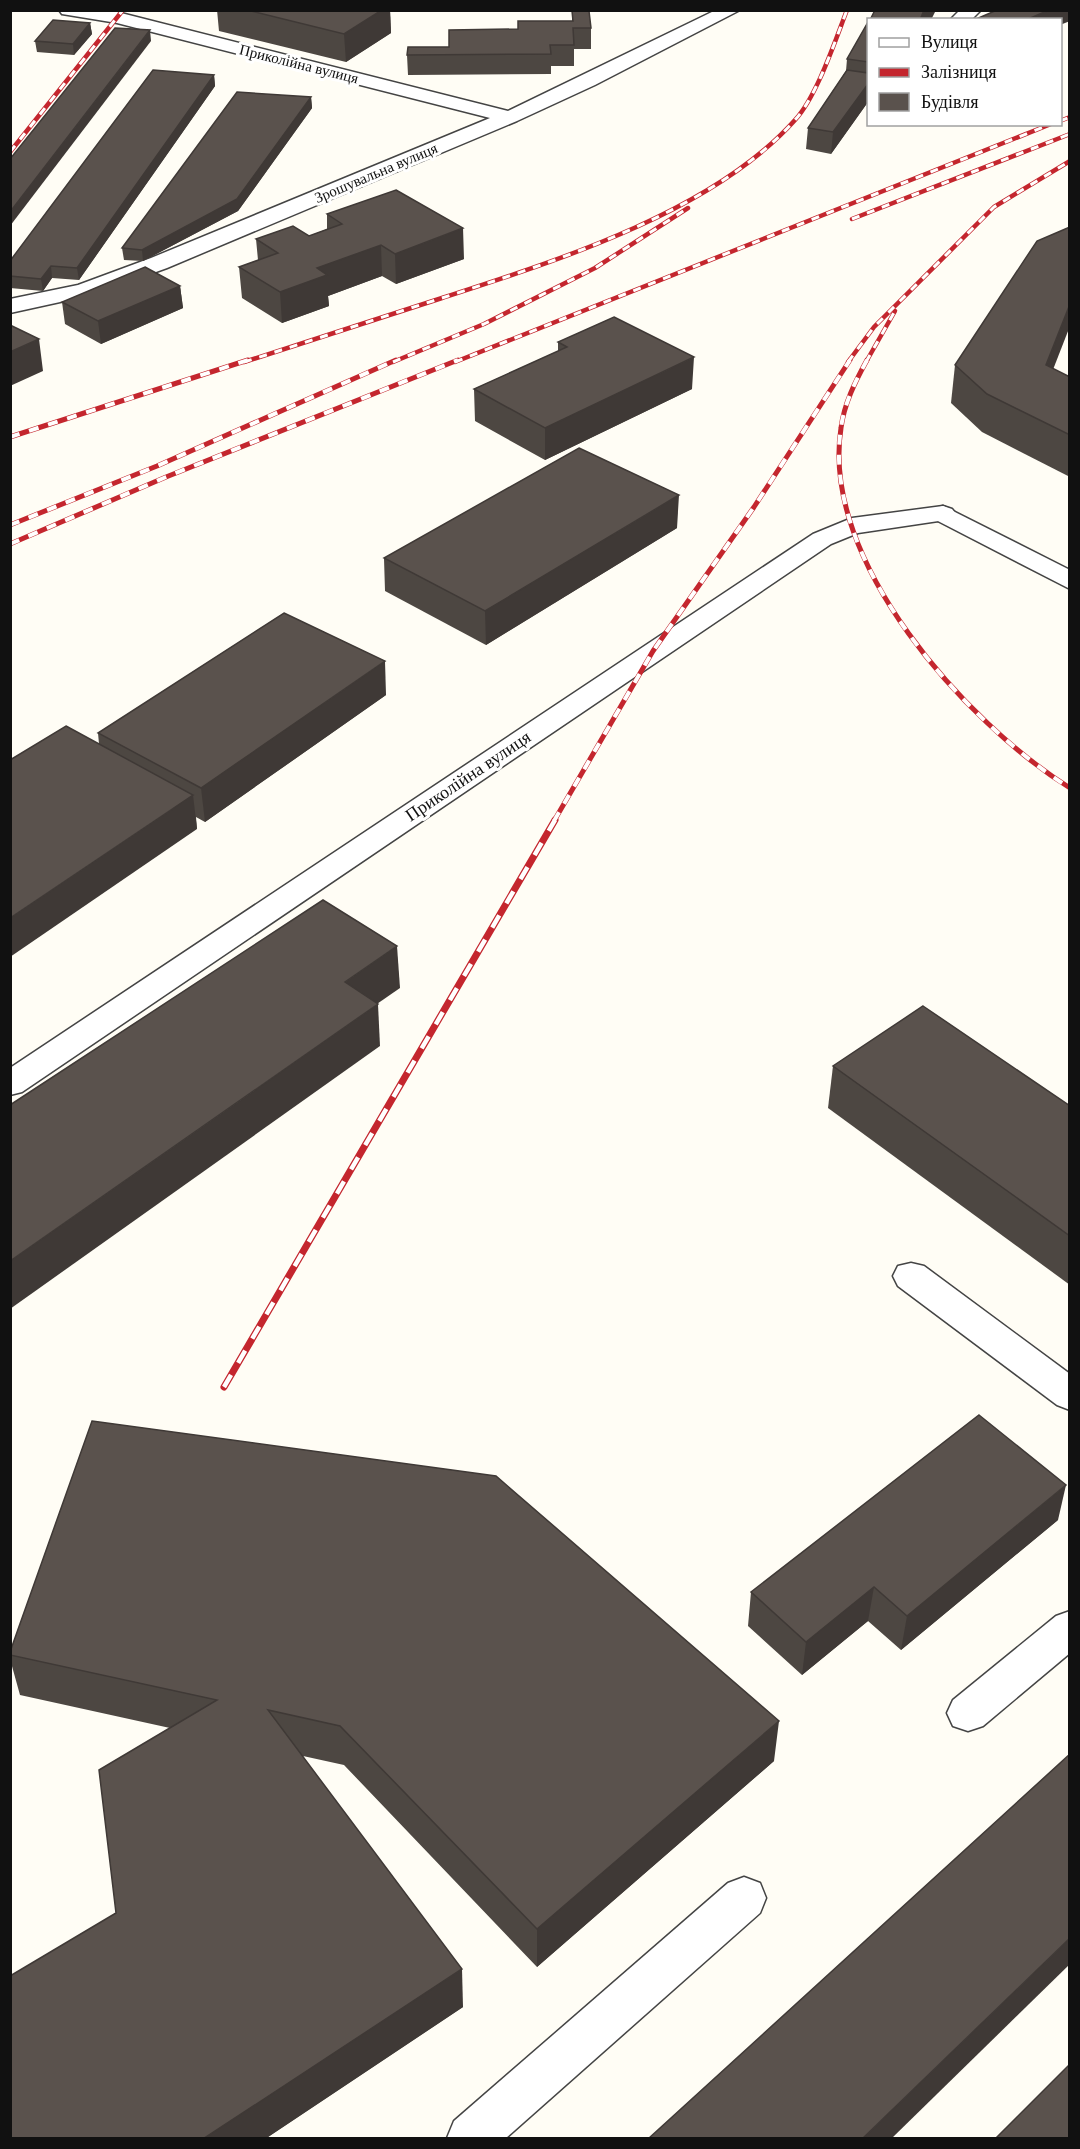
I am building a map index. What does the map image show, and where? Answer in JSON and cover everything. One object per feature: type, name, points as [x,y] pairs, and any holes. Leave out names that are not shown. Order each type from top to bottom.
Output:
[{"type":"street","name":"Зрошувальна вулиця","points":[[10,306],[84,290],[159,263],[510,117],[731,10]]},
{"type":"street","name":"Приколійна вулиця","points":[[81,11],[510,117]]},
{"type":"street","name":"Приколійна вулиця","points":[[10,1083],[822,538],[852,526],[943,514],[1070,581]]},
{"type":"street","points":[[911,1276],[1070,1395]]},
{"type":"street","points":[[968,1713],[1070,1628]]},
{"type":"street","points":[[471,2139],[744,1898]]},
{"type":"building","points":[[247,10],[382,10],[344,34]]},
{"type":"building","points":[[875,10],[924,10],[921,18],[871,18]]},
{"type":"building","points":[[997,10],[1049,10],[1031,18],[978,18]]},
{"type":"building","points":[[572,11],[589,11],[591,28],[573,28],[574,45],[550,45],[551,54],[407,55],[408,47],[449,47],[449,30],[518,29],[518,21],[573,21]]},
{"type":"building","points":[[53,20],[90,23],[73,44],[35,41]]},
{"type":"building","points":[[867,24],[867,62],[847,59]]},
{"type":"building","points":[[115,28],[150,30],[10,212],[10,159]]},
{"type":"building","points":[[153,70],[214,75],[77,268],[51,266],[41,279],[10,276],[10,261]]},
{"type":"building","points":[[847,70],[867,73],[867,85],[833,132],[808,128]]},
{"type":"building","points":[[237,92],[311,97],[237,199],[142,250],[122,248]]},
{"type":"building","points":[[396,190],[463,228],[395,254],[381,245],[317,268],[327,275],[280,292],[239,267],[278,253],[256,239],[293,226],[309,236],[342,224],[327,214]]},
{"type":"building","points":[[1070,227],[1070,304],[1046,365],[1070,377],[1070,435],[987,394],[955,365],[1037,241]]},
{"type":"building","points":[[145,267],[180,286],[98,321],[62,302]]},
{"type":"building","points":[[614,317],[694,357],[545,428],[474,389],[567,347],[558,342]]},
{"type":"building","points":[[10,325],[39,339],[10,352]]},
{"type":"building","points":[[579,448],[679,495],[485,611],[384,558]]},
{"type":"building","points":[[284,613],[385,661],[201,788],[98,733]]},
{"type":"building","points":[[66,726],[193,795],[10,918],[10,760]]},
{"type":"building","points":[[323,900],[397,946],[345,982],[378,1004],[10,1261],[10,1105]]},
{"type":"building","points":[[923,1006],[1070,1106],[1070,1236],[833,1066]]},
{"type":"building","points":[[979,1415],[1066,1485],[907,1616],[874,1587],[806,1642],[751,1592]]},
{"type":"building","points":[[92,1421],[496,1476],[779,1721],[537,1929],[340,1726],[268,1710],[462,1969],[203,2139],[10,2139],[10,1976],[116,1913],[99,1770],[217,1700],[10,1655]]},
{"type":"building","points":[[1070,1754],[1070,1938],[862,2139],[648,2139]]},
{"type":"building","points":[[1070,2064],[1070,2139],[995,2139]]},
{"type":"railway","points":[[10,152],[123,10]]},
{"type":"railway","points":[[244,362],[534,268],[630,230],[677,207],[721,181],[761,153],[795,120],[811,97],[825,68],[847,10]]},
{"type":"railway","points":[[1062,120],[1070,117]]},
{"type":"railway","points":[[455,362],[1046,126]]},
{"type":"railway","points":[[852,219],[1070,134]]},
{"type":"railway","points":[[848,362],[874,327],[994,207],[1070,161]]},
{"type":"railway","points":[[393,362],[484,324],[595,268],[688,208]]},
{"type":"railway","points":[[866,362],[895,311]]},
{"type":"railway","points":[[10,437],[248,360]]},
{"type":"railway","points":[[10,525],[157,466],[396,360]]},
{"type":"railway","points":[[10,544],[166,477],[458,360]]},
{"type":"railway","points":[[554,821],[653,651],[754,507],[850,360]]},
{"type":"railway","points":[[867,360],[851,393],[842,419],[841,479],[853,531],[877,583],[909,634],[946,681],[987,723],[1029,759],[1070,788]]},
{"type":"railway","points":[[224,1387],[555,820]]}]
